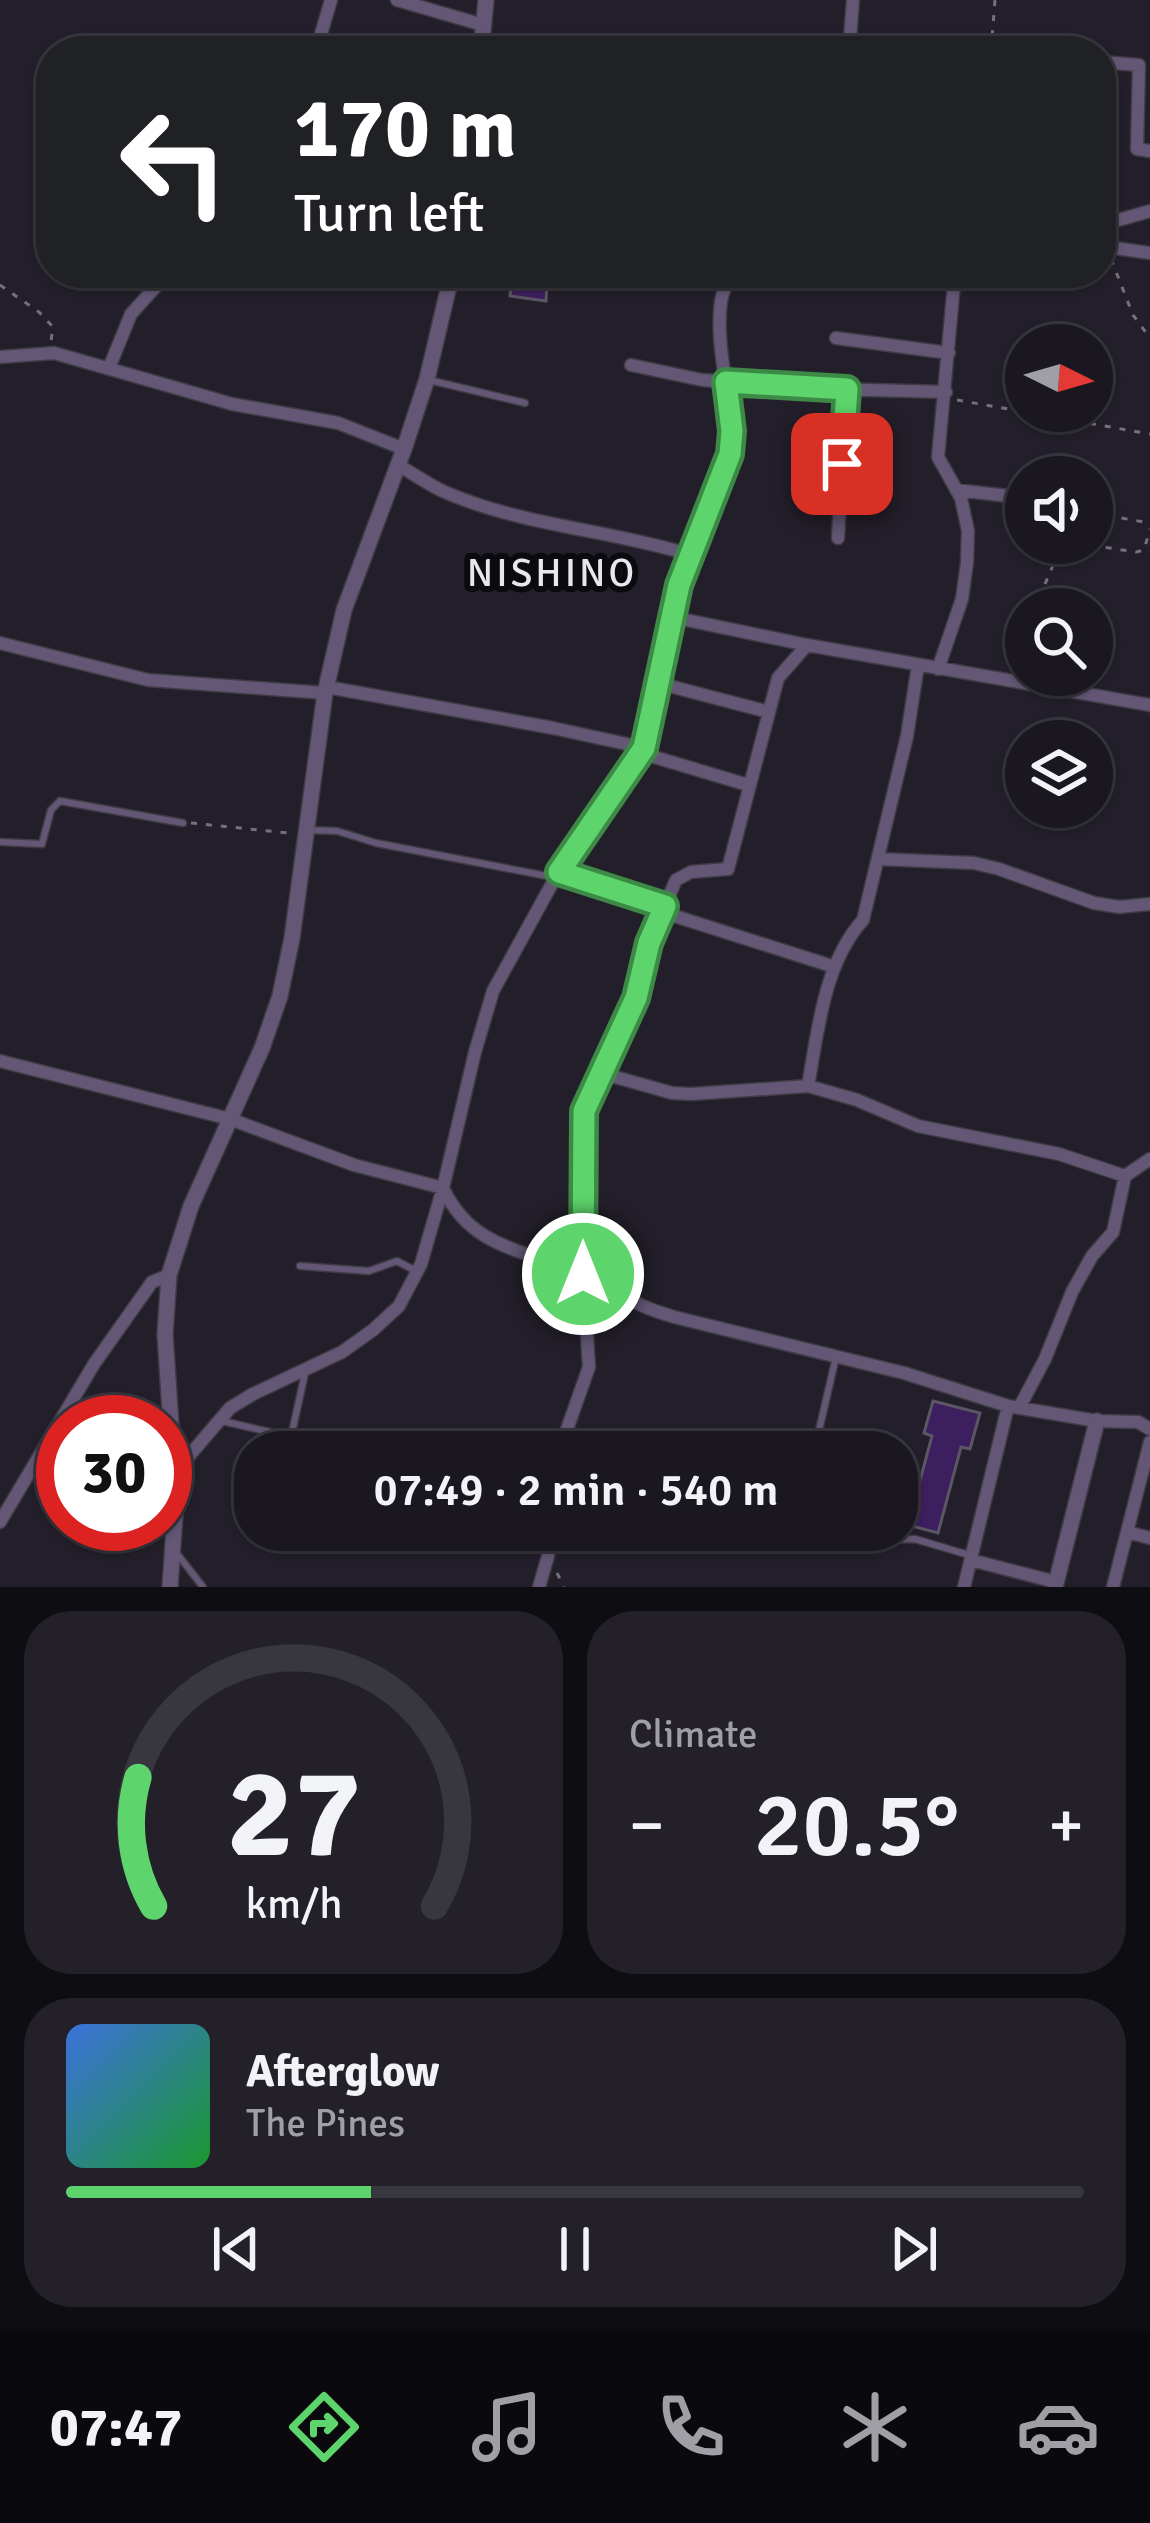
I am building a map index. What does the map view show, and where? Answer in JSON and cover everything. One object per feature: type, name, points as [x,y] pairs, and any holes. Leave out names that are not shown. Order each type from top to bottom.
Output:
[{"type":"street","points":[[320,36],[331,0]]},
{"type":"street","points":[[398,0],[483,25]]},
{"type":"street","points":[[482,36],[486,0]]},
{"type":"street","points":[[850,36],[853,0]]},
{"type":"street","points":[[1116,63],[1138,65],[1137,149],[1150,151]]},
{"type":"street","points":[[1116,221],[1150,211]]},
{"type":"street","points":[[1116,249],[1150,253]]},
{"type":"street","points":[[109,368],[131,314],[154,288]]},
{"type":"street","points":[[168,1395],[165,1334],[169,1275],[191,1206],[262,1048],[280,996],[326,690],[344,610],[427,380],[448,288]]},
{"type":"street","points":[[192,1452],[230,1408],[342,1352],[374,1330],[399,1306],[417,1272],[493,991],[557,875],[643,750],[679,585],[730,454],[732,431],[722,343],[725,288]]},
{"type":"street","points":[[938,669],[962,599],[968,563],[968,531],[956,490],[938,457],[954,288]]},
{"type":"street","points":[[836,338],[949,352]]},
{"type":"street","points":[[0,357],[49,354],[232,404],[338,423],[401,457],[444,492],[499,511],[691,554]]},
{"type":"street","points":[[631,365],[702,380],[945,395]]},
{"type":"street","points":[[838,538],[847,389]]},
{"type":"street","points":[[956,490],[1005,496]]},
{"type":"street","points":[[672,617],[1150,706]]},
{"type":"street","points":[[0,643],[148,680],[326,690],[553,728],[643,750],[748,785]]},
{"type":"street","points":[[566,1431],[589,1367],[583,1274],[584,1111],[636,998],[649,943],[676,880],[691,872],[728,869],[778,679],[807,645]]},
{"type":"street","points":[[808,1086],[819,1022],[836,967],[847,938],[863,920],[907,736],[918,665]]},
{"type":"street","points":[[658,683],[769,712]]},
{"type":"street","points":[[878,859],[974,863],[1094,903],[1150,904]]},
{"type":"street","points":[[557,875],[836,967]]},
{"type":"street","points":[[0,1061],[230,1120],[354,1165],[443,1188]]},
{"type":"street","points":[[602,1072],[672,1093],[808,1086],[918,1126],[1059,1154],[1125,1176]]},
{"type":"street","points":[[964,1587],[1014,1407],[1045,1359],[1092,1256],[1113,1232],[1125,1176],[1150,1159]]},
{"type":"street","points":[[443,1188],[453,1209],[486,1238],[583,1274],[641,1306],[904,1373],[1014,1407],[1097,1421],[1138,1422],[1150,1429]]},
{"type":"street","points":[[0,1522],[94,1364],[152,1282],[169,1275]]},
{"type":"street","points":[[971,1558],[1056,1585],[1097,1421]]},
{"type":"street","points":[[1113,1587],[1150,1442]]},
{"type":"street","points":[[1127,1532],[1150,1538]]},
{"type":"street","points":[[170,1587],[172,1551]]},
{"type":"street","points":[[539,1587],[548,1551]]},
{"type":"lane","points":[[427,380],[525,403]]},
{"type":"lane","points":[[0,842],[42,844],[51,810],[61,801],[183,824]]},
{"type":"lane","points":[[307,833],[337,831],[376,843],[557,875]]},
{"type":"lane","points":[[300,1266],[369,1271],[397,1261],[417,1272]]},
{"type":"lane","points":[[819,1431],[836,1357]]},
{"type":"lane","points":[[220,1420],[291,1437],[306,1369]]},
{"type":"lane","points":[[918,1540],[971,1558]]},
{"type":"lane","points":[[174,1551],[203,1587]]},
{"type":"path","points":[[992,36],[995,0]]},
{"type":"path","points":[[1116,275],[1133,315],[1150,338]]},
{"type":"path","points":[[0,285],[53,327],[49,354]]},
{"type":"path","points":[[945,395],[1150,434]]},
{"type":"path","points":[[1113,518],[1150,526],[1144,550],[1113,549]]},
{"type":"path","points":[[1045,584],[1054,564]]},
{"type":"path","points":[[183,824],[307,833]]},
{"type":"building","points":[[511,288],[547,288],[546,301],[510,296]]},
{"type":"building","points":[[933,1401],[980,1413],[970,1449],[961,1447],[938,1533],[918,1528],[918,1488],[932,1436],[924,1433]]},
{"type":"district","name":"NISHINO","points":[[552,573]]},
{"type":"route","points":[[583,1274],[584,1111],[636,998],[649,943],[665,906],[559,872],[644,748],[679,585],[730,454],[726,382],[847,389],[842,464]]}]
